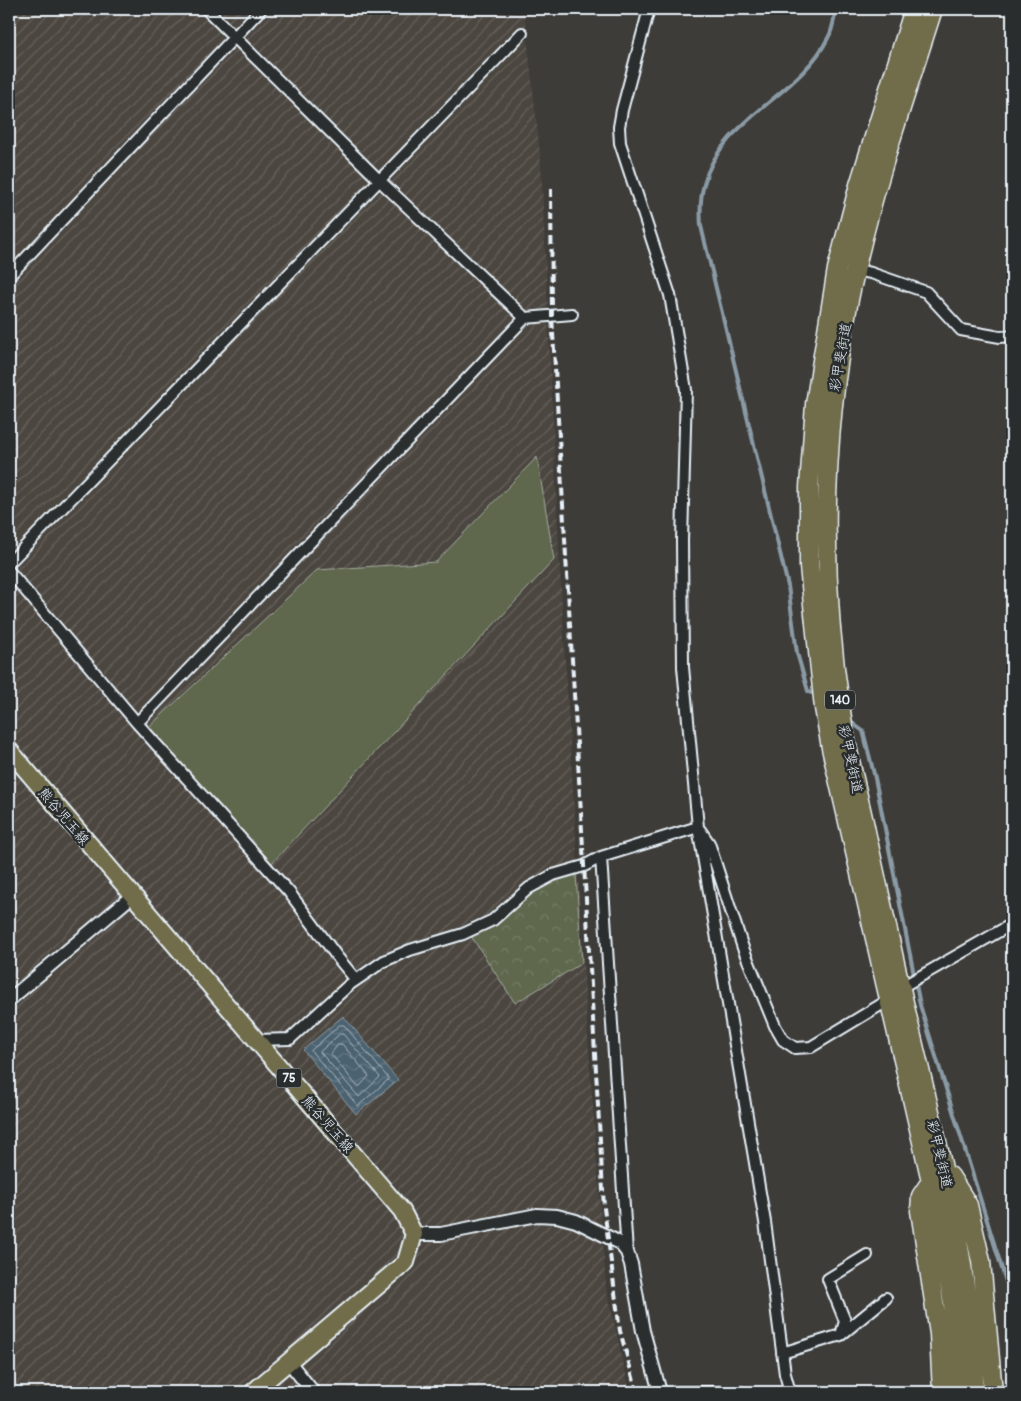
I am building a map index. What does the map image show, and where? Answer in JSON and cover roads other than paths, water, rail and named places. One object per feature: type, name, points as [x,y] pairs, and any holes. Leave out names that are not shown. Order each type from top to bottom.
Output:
[{"type":"highway","name":"彩甲斐街道","points":[[914,9],[859,185],[837,268],[814,404],[809,487],[809,567],[824,708],[887,1001],[930,1181],[953,1303],[958,1392]]},
{"type":"highway","name":"彩甲斐街道","points":[[933,9],[874,193],[855,270],[832,406],[826,488],[827,560],[842,718],[900,988],[943,1166],[961,1253],[970,1311],[974,1392]]},
{"type":"highway","points":[[943,1166],[968,1206],[972,1216],[981,1261],[993,1392]]},
{"type":"highway","points":[[930,1181],[921,1196],[920,1211],[940,1334],[942,1392]]},
{"type":"main road","name":"熊谷児玉線","points":[[9,750],[402,1211],[414,1234]]},
{"type":"main road","points":[[253,1392],[406,1262],[414,1234]]},
{"type":"street","points":[[206,9],[379,180],[525,318]]},
{"type":"street","points":[[9,276],[261,9]]},
{"type":"street","points":[[649,9],[622,110],[619,135],[623,156],[670,295],[686,390],[682,542],[683,667],[698,827],[765,1222],[787,1391]]},
{"type":"street","points":[[9,563],[522,33]]},
{"type":"street","points":[[855,270],[871,273],[926,292],[961,330],[1000,337],[1012,336]]},
{"type":"street","points":[[137,723],[525,318],[572,314]]},
{"type":"street","points":[[9,571],[137,723],[289,892],[356,980]]},
{"type":"street","points":[[257,1040],[290,1039],[356,980],[384,961],[410,950],[463,934],[493,920],[529,888],[553,875],[584,866],[601,857],[698,827]]},
{"type":"street","points":[[698,827],[709,843],[743,948],[775,1026],[783,1040],[796,1048],[811,1047],[887,1001],[900,988],[1012,924]]},
{"type":"street","points":[[601,857],[627,1252],[643,1331],[660,1392]]},
{"type":"street","points":[[9,1000],[132,896]]},
{"type":"street","points":[[414,1234],[441,1234],[537,1215],[557,1216],[576,1221],[607,1236],[620,1243],[627,1252]]},
{"type":"street","points":[[841,1334],[845,1321],[828,1279],[867,1255]]},
{"type":"street","points":[[782,1353],[841,1334],[886,1298]]},
{"type":"street","points":[[289,1362],[313,1392]]},
{"type":"street","points":[[678,1392],[741,1392]]},
{"type":"water","points":[[343,1016],[398,1080],[356,1114],[303,1050]]},
{"type":"waterway","points":[[811,693],[808,691],[797,653],[788,586],[701,226],[701,205],[704,184],[712,162],[742,125],[799,76],[815,58],[830,35],[836,9]]},
{"type":"waterway","points":[[848,720],[863,731],[875,778],[920,1005],[1012,1301]]},
{"type":"railway","points":[[551,189],[552,316],[604,1208],[620,1331],[637,1392]]}]
